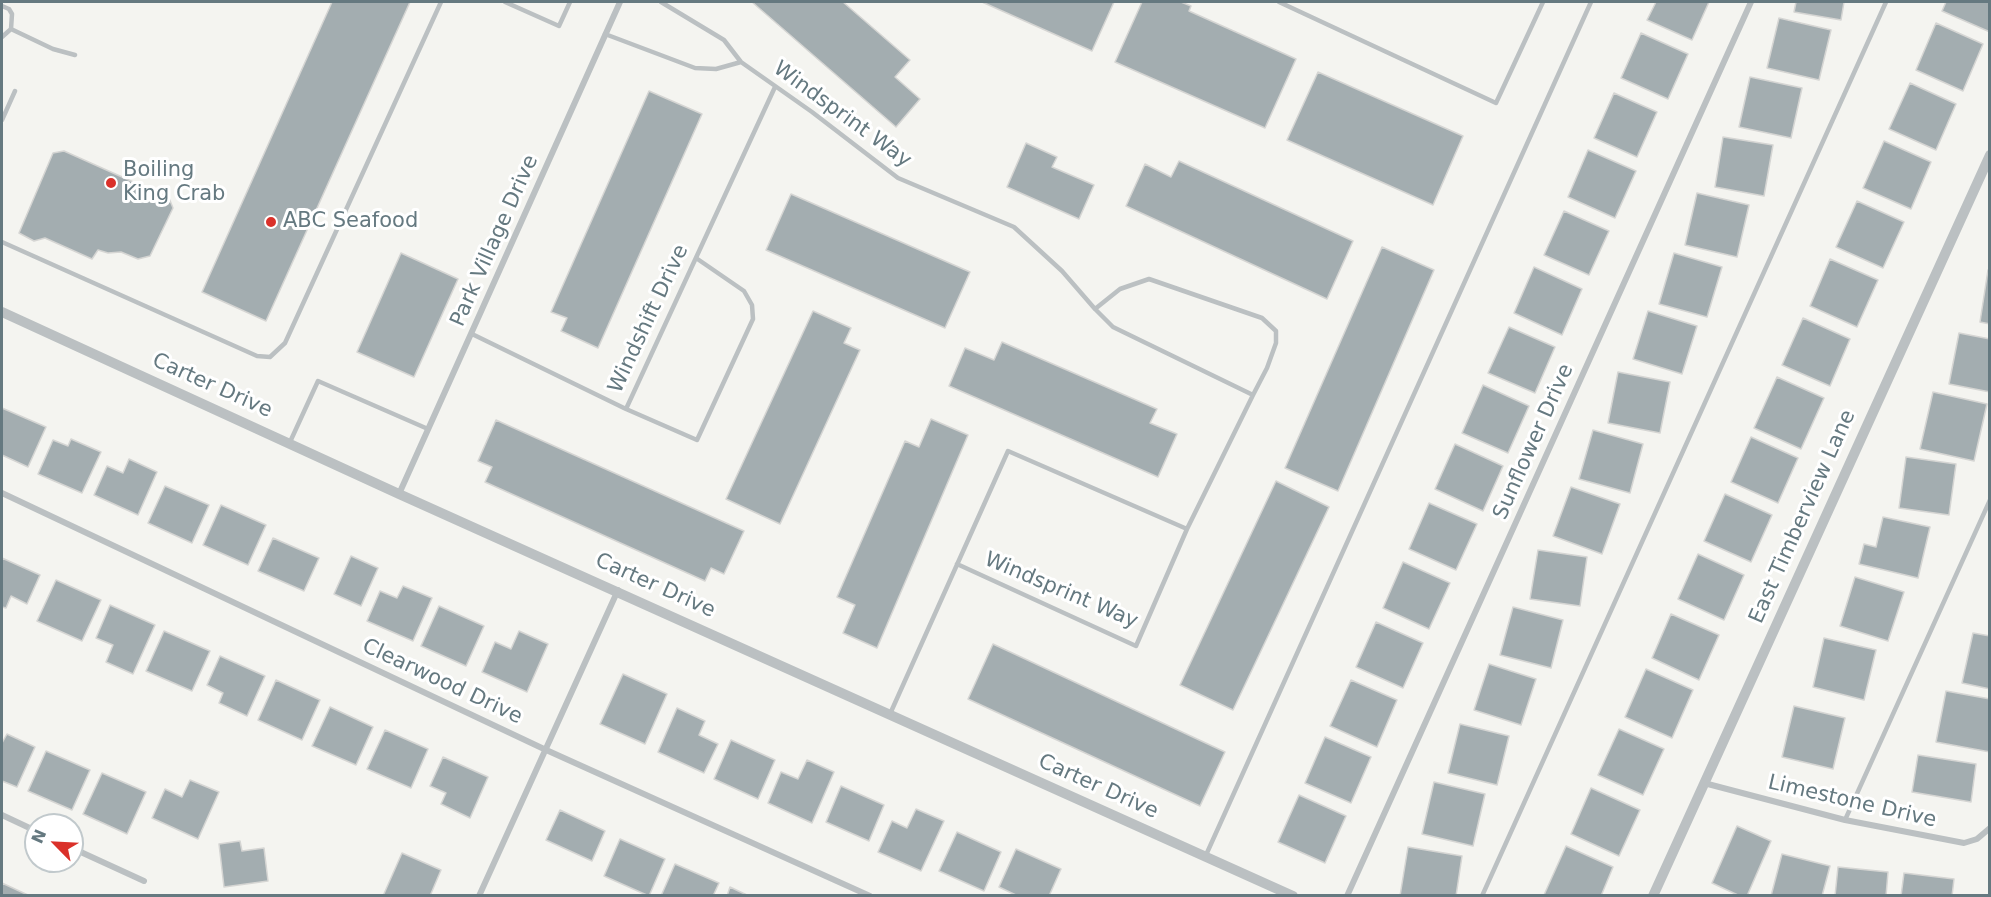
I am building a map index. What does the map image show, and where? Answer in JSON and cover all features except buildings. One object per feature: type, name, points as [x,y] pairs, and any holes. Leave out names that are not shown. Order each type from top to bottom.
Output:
[{"type":"street","name":"Park Village Drive","points":[[399,494],[620,2]]},
{"type":"street","name":"Sunflower Drive","points":[[1347,896],[1751,2]]},
{"type":"street","name":"East Timberview Lane","points":[[1653,896],[1989,154]]},
{"type":"street","name":"Carter Drive","points":[[2,312],[290,442],[399,494],[618,590],[1293,896]]},
{"type":"street","name":"Clearwood Drive","points":[[2,493],[544,749],[870,896]]},
{"type":"street","points":[[479,896],[618,590]]},
{"type":"street","name":"Limestone Drive","points":[[1704,783],[1845,820],[1964,843],[1977,840],[1989,828]]},
{"type":"street","points":[[2,815],[24,825]]},
{"type":"street","points":[[84,854],[144,881]]},
{"type":"lane","points":[[2,242],[256,356],[270,357],[285,343],[441,2]]},
{"type":"lane","points":[[505,2],[559,26],[570,2]]},
{"type":"lane","name":"Windsprint Way","points":[[661,2],[724,40],[741,62],[812,112],[898,178],[1014,227],[1062,271],[1113,327],[1253,395]]},
{"type":"lane","points":[[1279,2],[1496,103],[1543,2]]},
{"type":"lane","points":[[1206,857],[1591,2]]},
{"type":"lane","points":[[1482,896],[1886,2]]},
{"type":"lane","points":[[2,6],[9,9],[12,14],[11,29],[2,38]]},
{"type":"lane","points":[[11,29],[53,50],[75,55]]},
{"type":"lane","points":[[605,34],[695,68],[716,69],[741,62]]},
{"type":"lane","name":"Windshift Drive","points":[[472,334],[626,409],[775,87]]},
{"type":"lane","points":[[2,120],[15,91]]},
{"type":"lane","points":[[626,409],[697,440],[747,336],[753,319],[753,304],[744,291],[696,258]]},
{"type":"lane","name":"Windsprint Way","points":[[957,564],[1136,646],[1187,529],[1267,368],[1276,343],[1276,331],[1262,318],[1149,279],[1120,289],[1095,309]]},
{"type":"lane","points":[[290,442],[318,381],[428,429]]},
{"type":"lane","name":"Windsprint Way","points":[[890,714],[1008,450],[1187,529]]},
{"type":"lane","points":[[1845,820],[1989,500]]},
{"type":"place","name":"Boiling King Crab","points":[[111,183]]},
{"type":"place","name":"ABC Seafood","points":[[271,222]]}]
